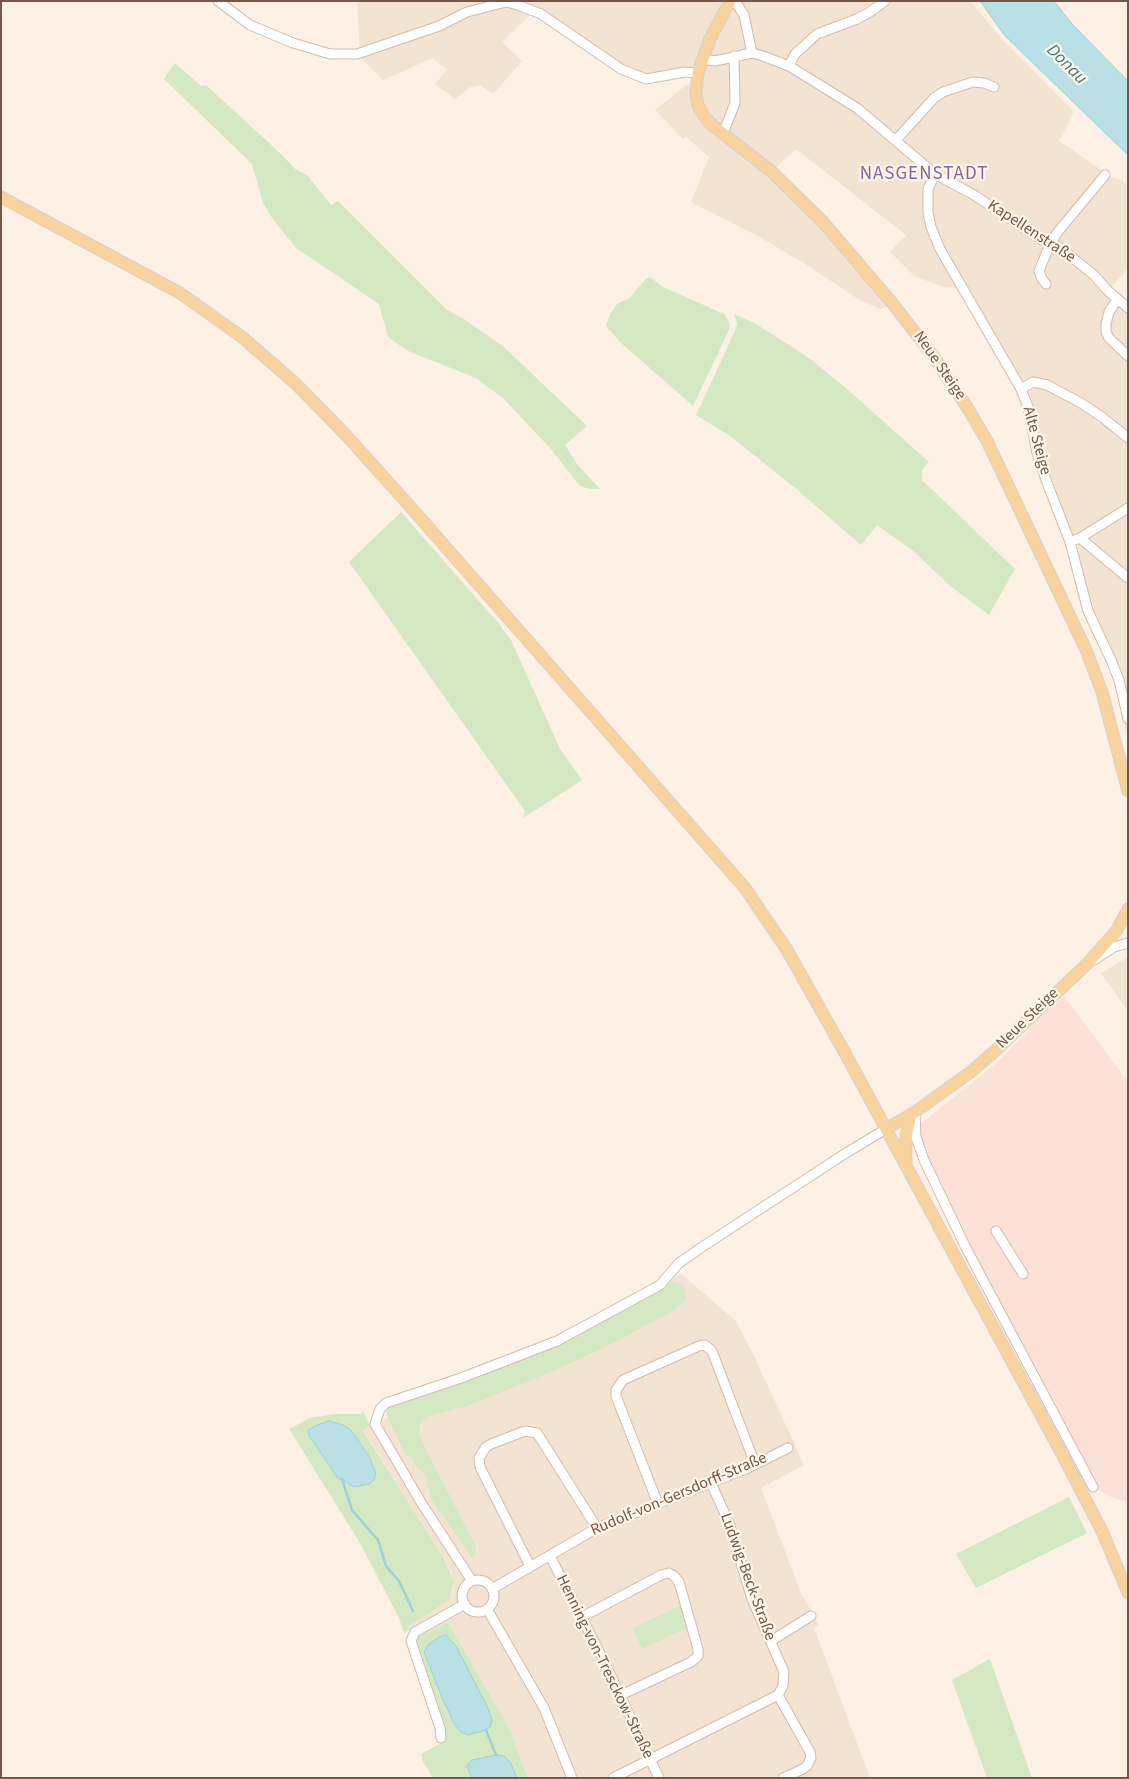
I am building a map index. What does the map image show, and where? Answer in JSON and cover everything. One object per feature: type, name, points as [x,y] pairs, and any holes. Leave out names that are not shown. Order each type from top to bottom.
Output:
[{"type":"main road","name":"Neue Steige","points":[[730,1],[710,39],[698,73],[696,94],[698,105],[704,116],[723,134],[771,171],[823,222],[894,304],[934,357],[968,407],[987,441],[1086,650],[1102,692],[1128,792]]},
{"type":"main road","points":[[1,197],[180,293],[213,315],[270,360],[296,384],[344,434],[745,888],[787,950],[906,1165],[1081,1490],[1113,1555],[1128,1593]]},
{"type":"main road","name":"Neue Steige","points":[[886,1129],[913,1113],[972,1071],[1087,964],[1117,930],[1126,916]]},
{"type":"main road","points":[[906,1165],[906,1137],[913,1113]]},
{"type":"street","points":[[218,1],[250,25],[293,44],[330,54],[357,54],[439,26],[467,12],[506,2],[541,14],[621,69],[646,79],[684,72],[698,73]]},
{"type":"street","points":[[735,1],[744,15],[752,53]]},
{"type":"street","points":[[789,66],[795,54],[817,34],[864,15],[885,1]]},
{"type":"street","name":"Kapellenstraße","points":[[703,59],[715,61],[752,53],[789,66],[857,108],[935,174],[974,195],[1042,240],[1059,247],[1094,275],[1117,300],[1128,308]]},
{"type":"street","points":[[723,134],[736,104],[734,56]]},
{"type":"street","points":[[896,140],[934,98],[943,92],[953,87],[973,82],[984,83],[994,87]]},
{"type":"street","name":"Alte Steige","points":[[935,174],[928,189],[928,212],[931,227],[940,249],[1021,389],[1028,407],[1037,453],[1070,542],[1088,611],[1119,680],[1128,719]]},
{"type":"street","points":[[1046,284],[1039,271],[1050,244],[1105,175]]},
{"type":"street","points":[[1117,300],[1109,312],[1106,332],[1109,338],[1128,356]]},
{"type":"street","points":[[1021,389],[1033,382],[1047,385],[1081,403],[1128,438]]},
{"type":"street","points":[[1070,542],[1080,538],[1128,508]]},
{"type":"street","points":[[1080,538],[1128,578]]},
{"type":"street","points":[[1087,964],[1114,947],[1128,943]]},
{"type":"street","points":[[913,1113],[916,1137],[924,1160],[965,1246],[1093,1487]]},
{"type":"street","points":[[472,1581],[422,1504],[375,1424],[380,1409],[386,1403],[461,1378],[557,1341],[660,1285],[679,1263],[702,1247],[886,1129]]},
{"type":"street","points":[[996,1231],[1023,1274]]},
{"type":"street","points":[[658,1504],[616,1396],[616,1390],[622,1380],[699,1346],[705,1345],[712,1350],[755,1464]]},
{"type":"street","points":[[530,1566],[480,1467],[479,1458],[486,1447],[491,1444],[525,1431],[537,1433],[597,1528]]},
{"type":"street","name":"Rudolf-von-Gersdorff-Straße","points":[[492,1589],[597,1528],[711,1483],[788,1448]]},
{"type":"street","name":"Ludwig-Beck-Straße","points":[[711,1483],[729,1523],[752,1599],[784,1672],[784,1680],[778,1695]]},
{"type":"street","name":"Henning-von-Tresckow-Straße","points":[[550,1556],[621,1695],[659,1778]]},
{"type":"street","points":[[582,1617],[661,1575],[669,1573],[679,1582],[698,1649],[698,1656],[691,1662],[621,1695]]},
{"type":"street","points":[[482,1580],[490,1585],[492,1589],[494,1598],[488,1609],[475,1612],[465,1604],[463,1591],[472,1581],[482,1580]]},
{"type":"street","points":[[441,1738],[440,1728],[411,1641],[414,1632],[465,1604]]},
{"type":"street","points":[[488,1609],[544,1708],[572,1778]]},
{"type":"street","points":[[771,1641],[811,1616]]},
{"type":"street","points":[[614,1778],[778,1695],[810,1752],[811,1758],[803,1769],[783,1778]]},
{"type":"shaded area","points":[[357,1],[970,1],[1002,39],[1074,112],[1059,141],[1112,177],[1123,181],[1128,187],[1128,268],[1110,289],[1126,302],[1128,300],[1128,740],[1115,680],[1088,625],[1081,606],[1077,584],[1063,536],[1046,496],[1023,411],[1006,369],[958,288],[943,287],[914,276],[890,252],[906,235],[796,149],[772,171],[893,304],[880,309],[858,299],[758,236],[691,202],[709,157],[686,137],[683,139],[655,110],[685,86],[696,83],[698,73],[646,79],[534,11],[502,42],[522,61],[493,94],[480,85],[470,87],[455,99],[435,84],[447,70],[433,58],[383,80],[360,57]]},
{"type":"shaded area","points":[[1128,958],[1128,1011],[1101,973]]},
{"type":"shaded area","points":[[1064,996],[1128,1082],[1128,1502],[1111,1497],[1093,1487],[924,1160],[916,1128],[1001,1059]]},
{"type":"shaded area","points":[[681,1274],[736,1321],[804,1465],[761,1488],[801,1593],[819,1625],[814,1628],[870,1778],[528,1778],[509,1728],[448,1622],[417,1637],[416,1645],[408,1626],[450,1599],[453,1591],[452,1574],[363,1430],[387,1418],[387,1409],[542,1351],[656,1290]]},
{"type":"green space","points":[[175,63],[201,86],[206,85],[295,169],[307,175],[331,205],[338,201],[447,310],[464,319],[504,347],[587,426],[565,445],[577,464],[600,489],[580,486],[550,448],[504,399],[476,378],[408,351],[388,337],[379,304],[296,248],[272,218],[263,203],[252,164],[164,79]]},
{"type":"green space","points":[[650,277],[663,287],[724,314],[730,326],[693,406],[620,342],[606,326],[610,314],[618,303],[628,299]]},
{"type":"green space","points":[[734,314],[756,324],[809,358],[929,462],[922,470],[922,480],[1015,569],[989,615],[950,586],[912,550],[877,525],[861,545],[794,487],[730,436],[696,415],[735,331],[737,323]]},
{"type":"green space","points":[[401,512],[511,640],[560,749],[582,780],[523,818],[525,811],[349,562]]},
{"type":"green space","points":[[669,1282],[678,1283],[684,1289],[686,1299],[684,1303],[671,1312],[565,1366],[467,1406],[425,1417],[420,1424],[419,1433],[422,1442],[476,1547],[472,1558],[430,1497],[431,1493],[426,1482],[428,1480],[421,1469],[419,1470],[411,1457],[406,1455],[388,1418],[386,1412],[389,1405],[542,1351]]},
{"type":"green space","points":[[363,1411],[370,1426],[363,1431],[443,1557],[454,1581],[450,1599],[408,1626],[409,1630],[404,1633],[399,1618],[360,1543],[289,1429],[310,1418],[335,1414],[361,1414]]},
{"type":"green space","points":[[1069,1497],[1087,1533],[976,1588],[956,1554]]},
{"type":"green space","points":[[683,1604],[690,1626],[642,1649],[633,1628]]},
{"type":"green space","points":[[448,1622],[509,1728],[528,1778],[433,1778],[423,1762],[421,1754],[447,1740],[431,1696],[416,1645],[417,1637]]},
{"type":"green space","points":[[990,1659],[1032,1778],[987,1778],[952,1680]]},
{"type":"water","name":"Donau","points":[[980,1],[1054,1],[1073,25],[1128,81],[1128,155],[1005,36]]},
{"type":"water","points":[[329,1421],[343,1425],[351,1430],[370,1458],[376,1474],[370,1484],[354,1487],[337,1477],[308,1434],[308,1430]]},
{"type":"water","points":[[446,1635],[456,1646],[487,1706],[492,1720],[490,1727],[486,1730],[468,1735],[460,1731],[443,1700],[424,1652],[429,1644],[439,1637]]},
{"type":"water","points":[[496,1755],[504,1756],[510,1762],[517,1778],[472,1778],[467,1766],[472,1760]]},
{"type":"waterway","points":[[342,1479],[352,1510],[378,1540],[386,1566],[399,1581],[413,1611]]},
{"type":"waterway","points":[[486,1730],[496,1755]]},
{"type":"district","name":"NASGENSTADT","points":[[924,175]]}]
